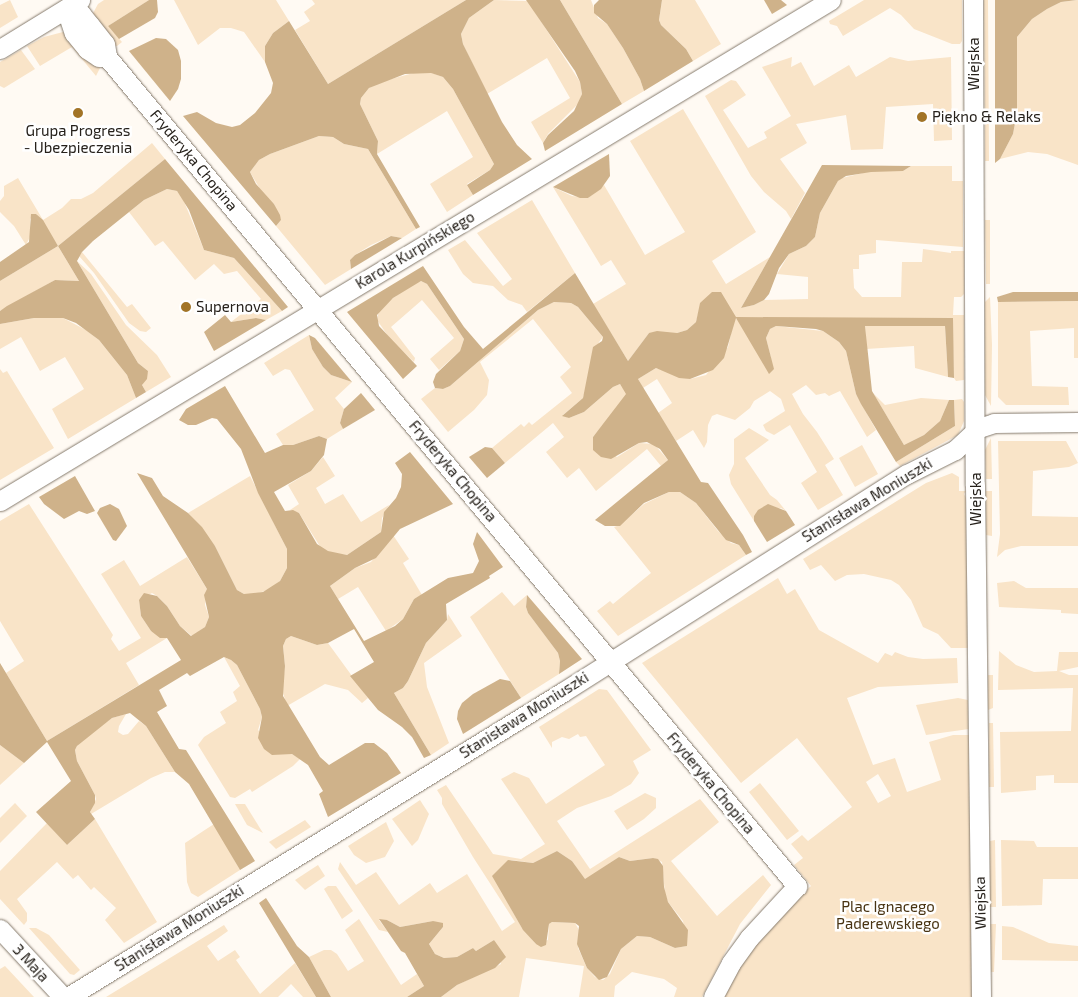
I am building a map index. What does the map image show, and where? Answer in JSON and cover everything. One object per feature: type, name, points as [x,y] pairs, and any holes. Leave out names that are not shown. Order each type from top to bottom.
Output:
[{"type":"street","name":"Karola Kurpińskiego","points":[[0,501],[831,0]]},
{"type":"street","name":"Wiejska","points":[[973,0],[981,997]]},
{"type":"street","name":"Fryderyka Chopina","points":[[73,4],[105,44],[107,57],[797,886],[749,938],[731,963],[713,997]]},
{"type":"street","points":[[0,49],[73,4]]},
{"type":"street","points":[[976,430],[994,423],[1078,422]]},
{"type":"street","name":"Stanisława Moniuszki","points":[[68,997],[610,661],[907,474],[955,450],[976,430]]},
{"type":"street","name":"3 Maja","points":[[0,929],[63,997]]},
{"type":"green space","points":[[10,0],[18,17],[0,28],[0,5]]},
{"type":"green space","points":[[104,0],[149,0],[108,26],[122,42],[117,46],[113,46],[92,15],[98,4]]},
{"type":"green space","points":[[174,0],[276,0],[289,21],[273,33],[265,46],[265,62],[244,32],[231,28],[220,28],[198,45]]},
{"type":"green space","points":[[312,0],[466,0],[328,84],[295,30],[310,21],[304,12],[315,4]]},
{"type":"green space","points":[[494,0],[528,1],[580,82],[582,94],[578,104],[548,134],[543,143],[531,122],[570,98],[547,58],[487,94],[463,44],[461,34],[469,18]]},
{"type":"green space","points":[[560,0],[591,0],[598,18],[607,24],[623,48],[640,79],[644,91],[622,104]]},
{"type":"green space","points":[[662,0],[695,0],[721,44],[693,61],[686,49],[661,25],[659,20]]},
{"type":"green space","points":[[864,0],[962,0],[962,41],[960,44],[952,44],[914,29],[901,15],[890,8],[843,36],[837,26],[830,24],[829,21]]},
{"type":"green space","points":[[984,0],[988,0],[989,161],[985,161]]},
{"type":"green space","points":[[1078,0],[1078,165],[1047,154],[1028,152],[1000,159],[1013,134],[1017,113],[1017,37],[1032,19],[1047,9],[1061,2]]},
{"type":"green space","points":[[63,32],[70,36],[100,68],[96,76],[72,47],[40,66],[27,46],[44,37]]},
{"type":"green space","points":[[21,50],[35,69],[4,88],[0,86],[0,62]]},
{"type":"green space","points":[[792,57],[791,67],[801,62],[814,86],[849,65],[856,77],[890,57],[908,61],[951,57],[952,140],[934,141],[933,104],[886,107],[883,149],[851,150],[846,115],[796,124],[807,143],[780,159],[805,193],[791,219],[786,211],[764,192],[751,176],[705,96],[731,80],[736,81],[746,95],[723,110],[748,148],[767,138],[764,132],[791,116],[762,67]]},
{"type":"green space","points":[[417,72],[432,73],[443,77],[453,89],[494,164],[490,170],[467,184],[473,195],[447,212],[430,184],[473,157],[447,111],[377,154],[378,141],[360,104],[361,98],[369,88],[380,82]]},
{"type":"green space","points":[[683,109],[756,232],[712,261],[726,284],[770,257],[741,308],[764,300],[808,299],[808,277],[777,274],[789,254],[806,246],[815,237],[820,213],[838,181],[842,178],[871,171],[903,171],[911,166],[952,166],[952,181],[963,181],[963,247],[876,240],[876,253],[859,255],[859,269],[853,269],[854,288],[862,297],[901,297],[902,262],[922,262],[923,249],[951,253],[951,251],[964,251],[964,294],[961,297],[954,297],[953,315],[964,315],[964,380],[956,381],[954,378],[952,318],[736,318],[771,358],[766,338],[770,329],[776,326],[823,331],[839,342],[846,351],[856,394],[876,430],[867,437],[840,391],[829,396],[825,393],[816,395],[806,385],[792,394],[803,414],[834,459],[825,465],[843,495],[818,510],[801,483],[817,472],[790,425],[774,435],[766,431],[763,425],[785,411],[781,399],[770,391],[754,401],[750,408],[735,420],[717,414],[712,416],[708,425],[707,442],[704,448],[693,430],[676,441],[658,413],[672,403],[657,379],[643,388],[638,379],[656,368],[690,379],[706,375],[728,347],[731,334],[701,303],[696,322],[687,330],[677,333],[649,333],[628,361],[593,304],[626,284],[611,260],[601,266],[553,187],[572,196],[588,198],[604,185],[645,255],[685,232],[630,141]]},
{"type":"green space","points":[[319,136],[333,137],[344,144],[368,149],[416,229],[402,238],[391,236],[371,245],[350,260],[351,269],[325,285],[276,226],[281,220],[274,204],[264,196],[250,172],[259,160],[270,154]]},
{"type":"green space","points":[[152,143],[165,159],[58,246],[36,214],[30,219],[30,237],[26,245],[14,226],[0,212],[0,201],[4,196],[4,186],[18,178],[43,220],[62,208],[71,199],[81,199],[93,193]]},
{"type":"green space","points":[[167,189],[177,191],[183,199],[204,250],[234,258],[282,311],[266,320],[256,318],[231,322],[261,299],[237,271],[224,274],[214,264],[195,280],[163,241],[155,246],[129,212],[144,200]]},
{"type":"green space","points":[[532,200],[575,273],[527,312],[522,305],[508,300],[493,286],[473,283],[463,274],[448,250],[465,240],[503,286],[512,279],[477,233]]},
{"type":"green space","points":[[985,220],[990,220],[990,284],[986,284]]},
{"type":"green space","points":[[58,246],[79,281],[55,280],[0,311],[0,281]]},
{"type":"green space","points":[[82,252],[127,307],[132,304],[151,328],[146,332],[140,331],[129,323],[94,273],[79,256]]},
{"type":"green space","points":[[77,261],[91,274],[126,325],[157,355],[171,377],[146,392],[142,385],[148,371],[138,363]]},
{"type":"green space","points":[[421,281],[427,284],[464,339],[460,351],[439,370],[430,359],[454,338],[422,300],[391,327],[415,358],[414,362],[390,339],[377,320],[379,310],[385,304],[411,285]]},
{"type":"green space","points":[[990,297],[992,345],[991,406],[985,395],[985,302]]},
{"type":"green space","points":[[1078,301],[1078,358],[1074,358],[1074,328],[1030,331],[1032,386],[1068,387],[1069,405],[1006,405],[998,397],[998,302]]},
{"type":"green space","points":[[554,302],[571,303],[578,307],[603,337],[599,342],[583,398],[563,415],[569,418],[584,412],[613,387],[620,384],[627,394],[593,437],[617,457],[639,443],[654,444],[668,460],[661,466],[647,449],[596,491],[579,468],[567,478],[546,452],[564,437],[553,423],[505,463],[492,448],[521,424],[524,427],[529,422],[532,425],[572,393],[560,377],[571,367],[533,319],[480,362],[489,380],[487,395],[474,410],[448,432],[421,399],[435,388],[443,389],[450,386],[538,310]]},
{"type":"green space","points":[[34,318],[63,318],[86,330],[99,340],[127,375],[136,398],[68,439],[52,409],[84,389],[65,357],[40,371],[21,337],[0,349],[0,324]]},
{"type":"green space","points":[[865,325],[945,326],[948,377],[915,368],[914,346],[866,349]]},
{"type":"green space","points":[[309,335],[312,349],[323,367],[331,375],[352,382],[335,398],[344,409],[340,423],[343,429],[327,439],[319,436],[293,445],[283,445],[276,434],[314,410],[290,370],[285,369],[273,376],[264,363]]},
{"type":"green space","points":[[0,369],[3,373],[7,371],[54,448],[0,480]]},
{"type":"green space","points":[[873,393],[885,405],[921,398],[949,400],[940,421],[924,435],[904,445]]},
{"type":"green space","points":[[962,399],[964,402],[964,421],[958,435],[900,466],[896,462],[955,426],[954,400]]},
{"type":"green space","points":[[749,428],[769,440],[745,458],[770,495],[786,511],[781,508],[754,516],[754,521],[731,484],[729,475],[734,464],[734,439]]},
{"type":"green space","points":[[991,438],[992,479],[986,479],[985,450]]},
{"type":"green space","points":[[998,441],[1066,441],[1078,463],[1069,467],[1033,471],[1032,516],[1078,517],[1078,546],[1021,546],[1005,550],[997,557],[1000,534]]},
{"type":"green space","points":[[862,445],[878,474],[855,487],[839,458]]},
{"type":"green space","points":[[323,457],[335,476],[316,488],[325,504],[343,494],[361,522],[389,505],[382,518],[381,532],[347,555],[332,553],[321,548],[299,513],[290,510],[299,504],[288,485],[311,471]]},
{"type":"green space","points":[[952,473],[959,477],[959,491],[966,491],[964,494],[966,498],[968,648],[951,648],[938,634],[923,627],[911,600],[899,585],[891,580],[864,574],[847,575],[835,581],[821,565],[810,570],[803,559],[926,483]]},
{"type":"green space","points":[[250,476],[287,549],[288,559],[287,568],[280,581],[268,590],[252,595],[244,594],[237,590],[215,546],[188,513]]},
{"type":"green space","points":[[986,491],[992,491],[992,536],[986,535]]},
{"type":"green space","points":[[669,492],[680,492],[696,503],[718,531],[731,543],[739,545],[746,555],[618,636],[597,611],[610,601],[613,604],[651,573],[614,527],[620,525],[644,504]]},
{"type":"green space","points":[[29,504],[113,635],[111,639],[119,651],[141,638],[101,574],[124,560],[140,586],[187,557],[207,589],[205,605],[209,617],[205,627],[192,636],[180,626],[167,606],[157,596],[152,593],[139,600],[141,616],[151,631],[163,638],[167,638],[126,663],[139,685],[47,741],[6,673],[24,661],[0,621],[0,521]]},
{"type":"green space","points":[[393,535],[409,559],[403,563],[422,595],[414,599],[403,619],[386,631],[358,587],[338,599],[330,586],[355,568],[371,562]]},
{"type":"green space","name":"Plac Ignacego Paderewskiego","points":[[778,578],[787,594],[795,589],[819,630],[878,663],[885,653],[892,656],[895,652],[908,657],[923,659],[957,658],[958,683],[878,687],[847,698],[873,765],[895,758],[907,792],[941,780],[929,742],[953,735],[969,735],[972,997],[722,997],[759,939],[795,900],[811,886],[794,865],[803,858],[791,844],[802,835],[808,841],[852,807],[797,738],[741,783],[642,663]],"holes":[[[878,774],[891,796],[878,803],[866,782]]]},
{"type":"green space","points":[[1014,581],[1026,588],[1078,588],[1078,614],[1061,613],[1061,610],[999,607],[997,583]]},
{"type":"green space","points":[[502,592],[514,606],[527,595],[526,607],[528,613],[558,653],[560,661],[559,674],[521,698],[470,617]]},
{"type":"green space","points":[[448,614],[462,636],[424,663],[427,687],[449,743],[431,755],[394,693],[403,688],[408,681],[426,643],[447,620]]},
{"type":"green space","points":[[291,636],[317,645],[328,643],[368,698],[362,703],[348,690],[325,684],[287,706],[282,690],[285,666],[283,646],[286,639]]},
{"type":"green space","points":[[999,651],[1016,665],[1034,672],[1057,671],[1059,652],[1078,652],[1078,667],[1059,671],[1069,675],[1078,675],[1078,783],[1054,783],[1054,775],[1036,776],[1036,790],[1001,793],[1000,732],[1071,731],[1073,688],[998,690]]},
{"type":"green space","points":[[224,657],[237,665],[260,709],[262,717],[258,730],[283,754],[292,754],[300,759],[293,766],[252,792],[250,789],[235,798],[230,797],[198,745],[204,737],[226,723],[220,712],[237,701],[233,692],[240,686]]},
{"type":"green space","points":[[988,675],[993,675],[993,708],[988,710]]},
{"type":"green space","points":[[599,689],[607,690],[651,750],[633,761],[639,773],[631,784],[611,796],[577,808],[557,821],[590,869],[700,799],[719,822],[671,861],[717,916],[763,875],[771,885],[740,924],[702,997],[674,997],[677,988],[664,979],[632,972],[615,986],[614,997],[579,997],[584,966],[526,958],[519,997],[441,997],[457,985],[501,964],[494,940],[476,951],[473,948],[457,957],[444,958],[435,954],[429,944],[443,927],[433,921],[400,927],[387,920],[379,920],[388,932],[379,930],[338,869],[340,862],[356,885],[376,872],[399,905],[430,883],[437,893],[467,874],[502,931],[515,922],[473,857],[442,804],[442,798],[437,790],[446,785],[493,854],[521,859],[545,844],[501,779],[514,772],[529,778],[546,804],[605,765],[586,736],[580,737],[578,734],[569,739],[562,737],[552,742],[552,748],[539,727]],"holes":[[[557,851],[572,861],[585,880],[619,857],[630,861],[653,858],[662,862],[665,894],[668,902],[683,921],[687,946],[675,948],[650,937],[637,936],[621,949],[610,974],[603,980],[595,977],[587,968],[578,948],[579,930],[575,923],[552,922],[549,924],[548,940],[536,944],[522,928],[493,876],[511,860],[533,863]]]},
{"type":"green space","points":[[958,698],[968,700],[969,729],[926,735],[916,705]]},
{"type":"green space","points":[[126,714],[119,726],[118,732],[123,735],[128,734],[139,721],[146,726],[175,772],[165,772],[151,778],[91,814],[90,812],[96,799],[95,795],[77,761],[75,750],[80,741],[112,718]]},
{"type":"green space","points":[[989,723],[993,723],[994,787],[989,787]]},
{"type":"green space","points":[[0,745],[24,763],[0,785]]},
{"type":"green space","points":[[760,783],[799,831],[787,840],[749,792]]},
{"type":"green space","points":[[645,793],[656,798],[656,808],[644,819],[627,830],[614,811]]},
{"type":"green space","points":[[420,800],[429,814],[418,840],[412,846],[392,819]]},
{"type":"green space","points":[[15,803],[27,816],[0,843],[0,818]]},
{"type":"green space","points":[[235,804],[245,804],[263,833],[247,825]]},
{"type":"green space","points":[[95,819],[157,922],[124,943],[105,920],[116,908],[94,887],[91,890],[78,875],[73,879],[57,862],[17,899],[27,913],[27,921],[24,925],[0,899],[0,871],[47,823],[67,845]]},
{"type":"green space","points":[[305,820],[311,827],[276,849],[269,842]]},
{"type":"green space","points":[[386,822],[394,841],[385,857],[366,863],[354,855],[348,846]]},
{"type":"green space","points":[[214,824],[240,870],[198,897],[191,893],[187,882],[185,843]]},
{"type":"green space","points":[[995,840],[996,907],[990,907],[990,841]]},
{"type":"green space","points":[[1001,840],[1034,841],[1037,847],[1078,847],[1078,879],[1043,879],[1042,905],[1002,906]]},
{"type":"green space","points":[[318,865],[325,876],[305,890],[295,880]]},
{"type":"green space","points":[[328,886],[336,886],[353,911],[342,919],[324,889]]},
{"type":"green space","points":[[359,919],[401,985],[417,974],[424,986],[407,997],[331,997],[309,957],[324,950],[331,950],[337,954],[348,971],[364,961],[345,930]]},
{"type":"green space","points":[[990,924],[996,924],[994,972],[991,972]]},
{"type":"green space","points":[[224,925],[228,931],[207,946],[218,961],[235,950],[240,957],[236,960],[260,994],[295,963],[316,997],[303,997],[291,984],[278,997],[106,997]]},
{"type":"green space","points":[[1002,926],[1013,927],[1049,943],[1078,946],[1078,961],[1002,960]]},
{"type":"green space","points":[[29,928],[36,928],[49,935],[80,970],[74,975],[70,974]]},
{"type":"green space","points":[[5,966],[34,997],[0,997],[0,969]]},
{"type":"shaded area","points":[[149,0],[157,0],[158,12],[155,18],[119,39],[108,26]]},
{"type":"shaded area","points":[[466,0],[494,0],[469,18],[461,34],[463,44],[502,122],[517,145],[532,159],[473,195],[467,185],[490,170],[494,164],[453,89],[443,77],[431,73],[405,74],[369,88],[361,98],[360,104],[378,141],[377,154],[420,227],[416,229],[368,149],[344,144],[333,137],[319,136],[270,154],[259,160],[250,172],[256,184],[274,204],[280,215],[281,220],[276,226],[183,116],[197,112],[216,123],[232,127],[240,125],[255,113],[271,93],[273,83],[265,62],[265,46],[273,33],[289,21],[328,84]]},
{"type":"shaded area","points":[[526,0],[560,0],[622,104],[545,151],[543,143],[548,135],[574,111],[582,94],[580,82],[575,71]]},
{"type":"shaded area","points":[[599,0],[662,0],[659,20],[661,25],[686,49],[693,61],[644,91],[640,79],[623,48],[607,24],[594,13],[594,5]]},
{"type":"shaded area","points":[[764,0],[781,0],[787,5],[772,14]]},
{"type":"shaded area","points":[[995,0],[1077,0],[1061,2],[1047,9],[1032,19],[1017,37],[1017,113],[1013,134],[1000,159],[995,163]]},
{"type":"shaded area","points":[[156,38],[166,39],[178,50],[181,61],[181,79],[178,89],[170,101],[129,51]]},
{"type":"shaded area","points":[[609,154],[610,176],[601,189],[588,198],[580,198],[553,187]]},
{"type":"shaded area","points":[[165,159],[288,307],[282,311],[234,258],[204,250],[189,210],[177,191],[167,189],[144,200],[93,241],[82,252],[77,261],[138,363],[148,371],[147,379],[142,385],[146,392],[136,398],[127,375],[99,340],[76,323],[63,318],[34,318],[0,324],[0,311],[7,306],[55,280],[79,281],[58,246]]},
{"type":"shaded area","points":[[822,165],[911,166],[903,171],[871,172],[846,176],[838,181],[820,213],[815,237],[806,246],[789,254],[779,268],[769,294],[764,300],[741,308]]},
{"type":"shaded area","points":[[31,214],[36,214],[43,220],[58,246],[0,281],[0,262],[29,242]]},
{"type":"shaded area","points":[[391,236],[402,238],[351,269],[350,260],[355,255]]},
{"type":"shaded area","points":[[423,266],[464,327],[483,349],[575,273],[628,361],[649,333],[657,331],[677,333],[687,330],[696,322],[700,303],[712,292],[721,292],[736,317],[953,318],[954,378],[948,377],[945,326],[865,326],[872,391],[904,445],[924,435],[940,421],[949,400],[954,400],[955,426],[896,462],[856,394],[846,351],[839,342],[823,331],[816,329],[776,326],[770,329],[766,338],[774,369],[769,374],[736,318],[724,358],[713,370],[690,379],[679,378],[656,368],[638,379],[701,482],[708,483],[743,535],[752,552],[746,555],[739,545],[726,540],[696,503],[680,492],[669,492],[644,503],[620,526],[605,526],[595,520],[668,460],[660,449],[647,442],[639,443],[611,459],[601,457],[593,450],[593,437],[626,394],[620,384],[613,387],[584,412],[569,418],[562,416],[583,398],[593,347],[602,341],[603,337],[578,307],[571,303],[554,302],[538,310],[450,386],[443,389],[435,388],[433,382],[436,374],[460,351],[464,339],[427,284],[421,281],[393,298],[377,315],[379,326],[417,366],[403,379],[347,312]]},
{"type":"shaded area","points":[[1013,292],[1078,292],[1078,301],[998,302],[997,297]]},
{"type":"shaded area","points":[[225,315],[231,322],[256,318],[266,320],[214,351],[204,332]]},
{"type":"shaded area","points":[[309,335],[315,338],[352,382],[331,375],[323,367],[312,349]]},
{"type":"shaded area","points":[[225,386],[265,453],[283,445],[293,445],[319,436],[327,439],[324,455],[311,471],[274,492],[285,511],[293,510],[299,513],[317,544],[328,551],[347,555],[381,532],[384,512],[396,498],[401,487],[402,474],[395,463],[410,452],[453,504],[400,529],[376,558],[355,568],[330,586],[364,641],[395,626],[403,619],[414,599],[448,578],[473,573],[479,561],[473,544],[477,532],[503,567],[489,576],[490,578],[446,604],[447,620],[426,643],[403,688],[394,693],[431,755],[424,758],[412,737],[402,727],[378,710],[350,676],[374,662],[354,629],[328,643],[317,645],[291,636],[286,639],[283,646],[285,666],[283,696],[320,757],[329,765],[365,743],[374,743],[387,753],[401,773],[328,817],[319,794],[323,791],[308,765],[292,754],[272,755],[264,749],[258,738],[262,717],[260,709],[237,665],[224,657],[190,676],[187,673],[159,690],[167,706],[157,712],[179,749],[186,750],[255,861],[240,870],[189,784],[175,772],[146,726],[130,713],[112,718],[77,746],[75,750],[77,761],[95,795],[95,803],[90,812],[95,819],[67,845],[36,812],[71,781],[47,742],[24,763],[0,745],[0,663],[47,741],[181,660],[167,638],[160,638],[151,631],[141,616],[139,600],[144,593],[157,596],[167,606],[180,626],[191,636],[205,627],[209,617],[204,595],[207,589],[137,473],[152,478],[163,496],[188,513],[202,527],[215,546],[237,590],[244,594],[263,592],[280,581],[287,568],[287,549],[258,493],[241,449],[217,419],[212,418],[196,425],[188,425],[179,420],[186,409]]},
{"type":"shaded area","points":[[361,393],[375,410],[343,429],[340,423],[344,409]]},
{"type":"shaded area","points":[[485,447],[492,448],[505,463],[487,478],[469,457]]},
{"type":"shaded area","points":[[75,476],[95,511],[87,514],[79,511],[64,519],[44,504],[39,497]]},
{"type":"shaded area","points":[[110,504],[119,509],[127,526],[116,541],[113,540],[97,513],[100,508]]},
{"type":"shaded area","points":[[768,504],[786,511],[795,525],[767,542],[754,521],[754,516],[758,510]]},
{"type":"shaded area","points":[[527,595],[582,659],[559,674],[560,661],[558,653],[528,613],[526,607]]},
{"type":"shaded area","points":[[500,679],[510,681],[521,698],[463,734],[457,719],[462,703],[473,694]]},
{"type":"shaded area","points":[[557,851],[572,861],[585,879],[619,857],[630,861],[658,859],[663,866],[664,887],[668,902],[688,930],[687,946],[675,948],[650,937],[637,936],[621,949],[607,977],[599,980],[587,968],[581,954],[577,944],[579,926],[575,923],[552,922],[549,924],[546,945],[541,947],[536,944],[523,930],[492,876],[508,860],[533,863]]},
{"type":"shaded area","points":[[266,898],[297,946],[309,957],[331,997],[316,997],[259,903]]},
{"type":"shaded area","points":[[379,919],[387,920],[400,927],[433,921],[443,923],[443,927],[429,944],[435,954],[444,958],[457,957],[473,948],[476,951],[494,940],[506,957],[495,968],[457,985],[441,997],[407,997],[424,986],[405,953],[401,951]]},
{"type":"place","name":"Grupa Progress - Ubezpieczenia","points":[[78,113]]},
{"type":"place","name":"Piękno & Relaks","points":[[922,117]]},
{"type":"place","name":"Supernova","points":[[186,307]]}]
